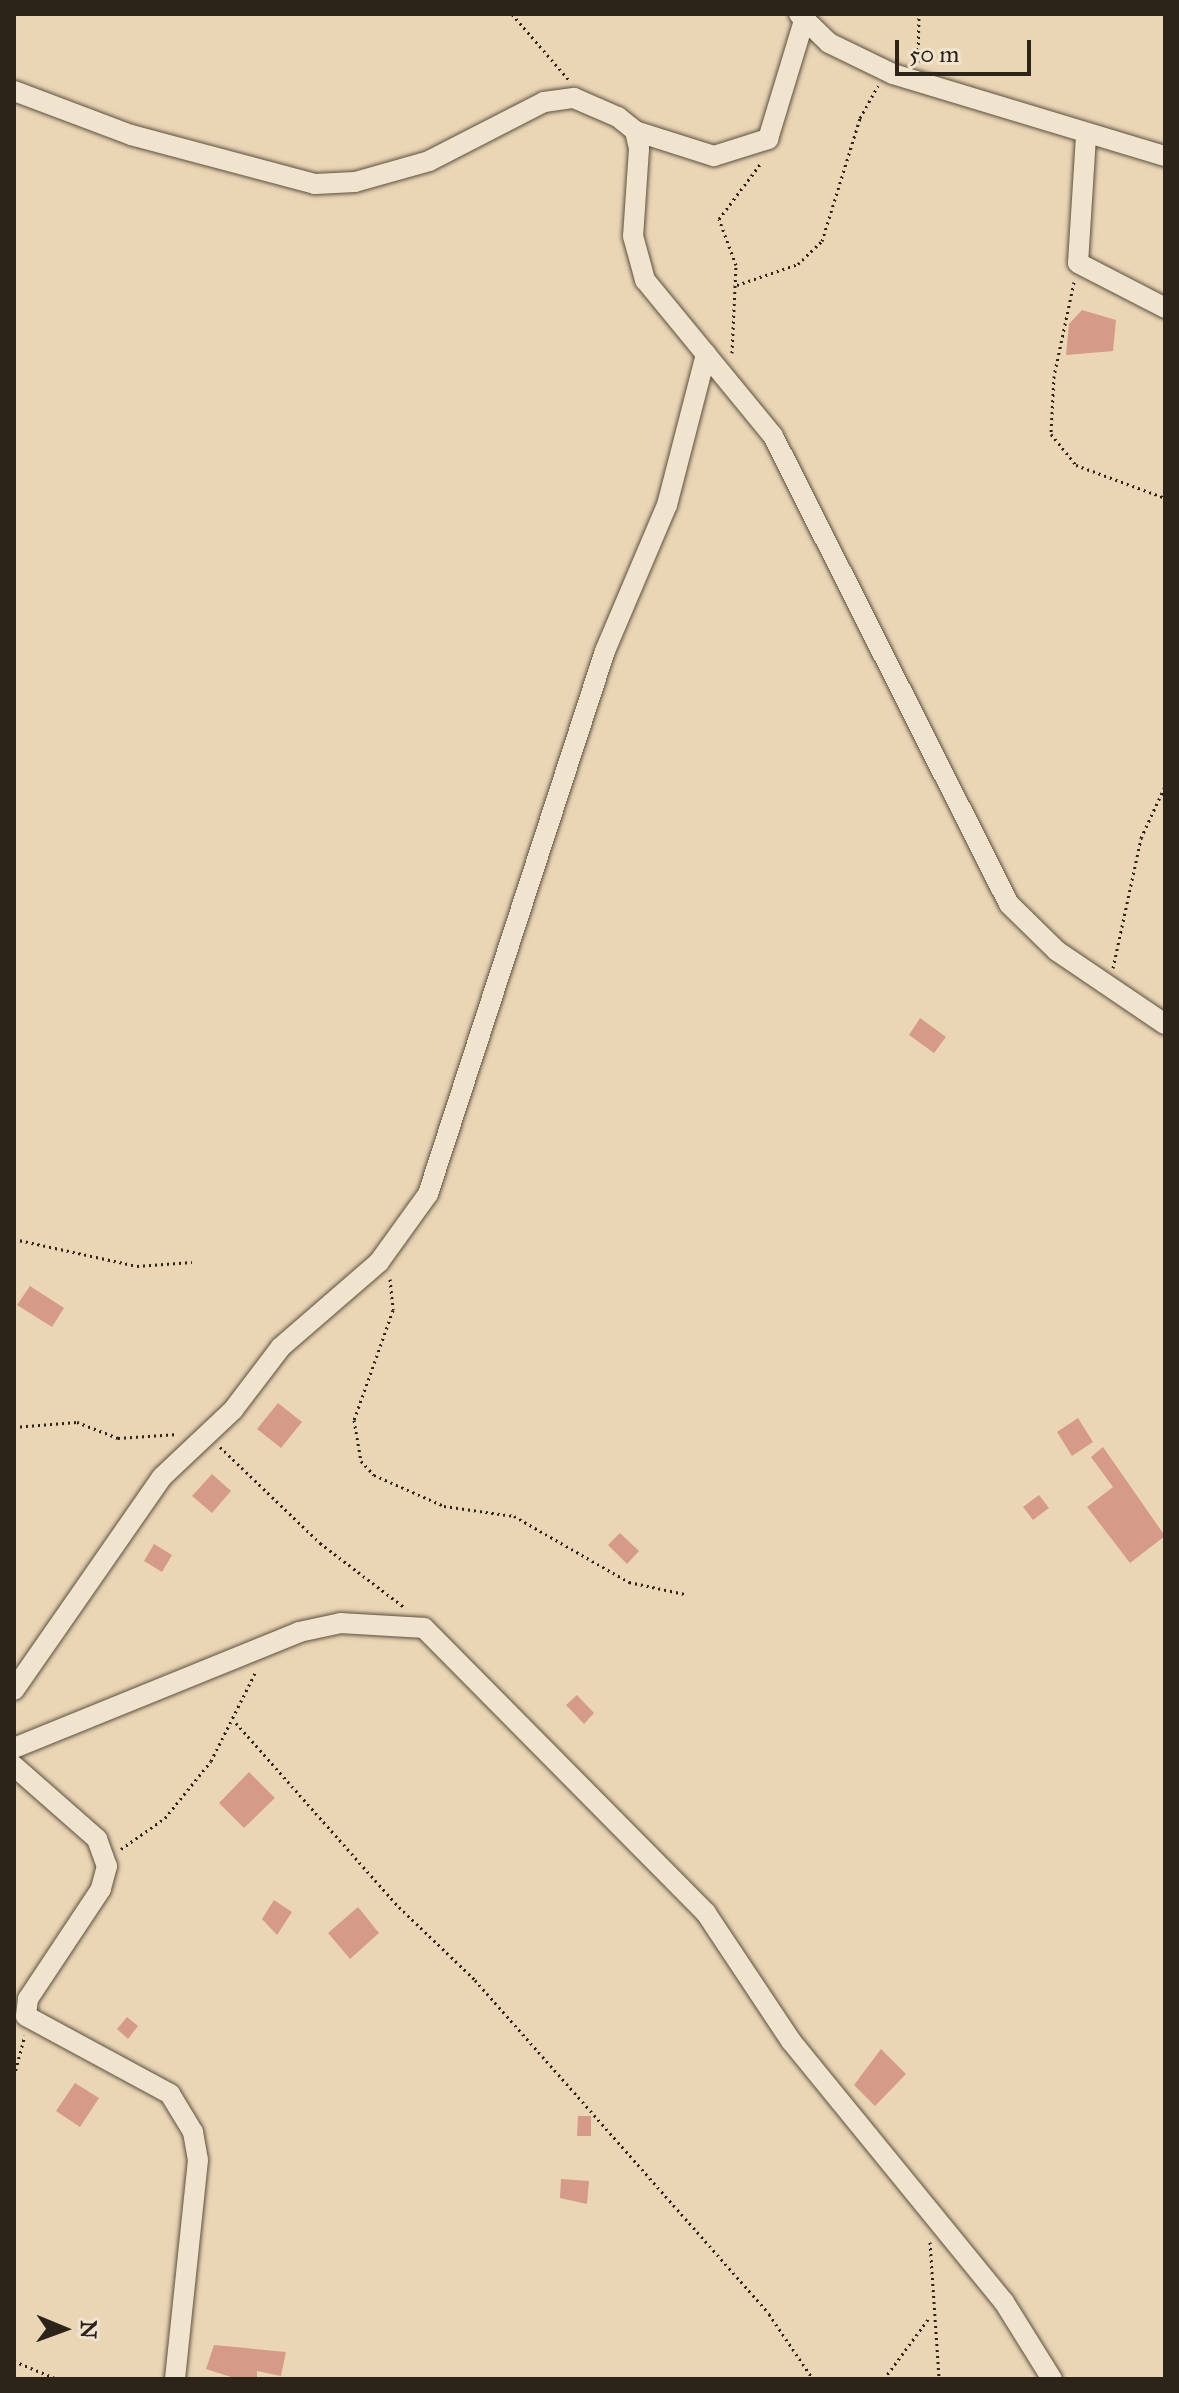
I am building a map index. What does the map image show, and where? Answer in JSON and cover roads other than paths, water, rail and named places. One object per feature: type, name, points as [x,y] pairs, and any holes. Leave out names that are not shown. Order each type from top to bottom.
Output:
[{"type":"street","points":[[14,91],[131,135],[315,184],[355,182],[429,161],[544,102],[574,98],[599,105],[635,131],[714,156],[768,139],[802,16],[829,43],[893,74],[1034,112],[1086,136],[1165,156]]},
{"type":"street","points":[[635,131],[642,170],[635,256],[645,280],[773,436],[1009,904],[1029,929],[1165,1024]]},
{"type":"street","points":[[1086,136],[1078,263],[1165,308]]},
{"type":"street","points":[[14,1690],[162,1477],[207,1434],[281,1347],[379,1262],[428,1194],[444,1156],[605,651],[667,505],[706,354]]},
{"type":"street","points":[[14,1748],[264,1649],[341,1623],[415,1624],[479,1677],[554,1765],[706,1913],[791,2041],[1004,2302],[1052,2379]]},
{"type":"street","points":[[14,1766],[106,1851],[101,1889],[28,1999],[30,2020],[170,2094],[193,2132],[198,2160],[175,2379]]}]
